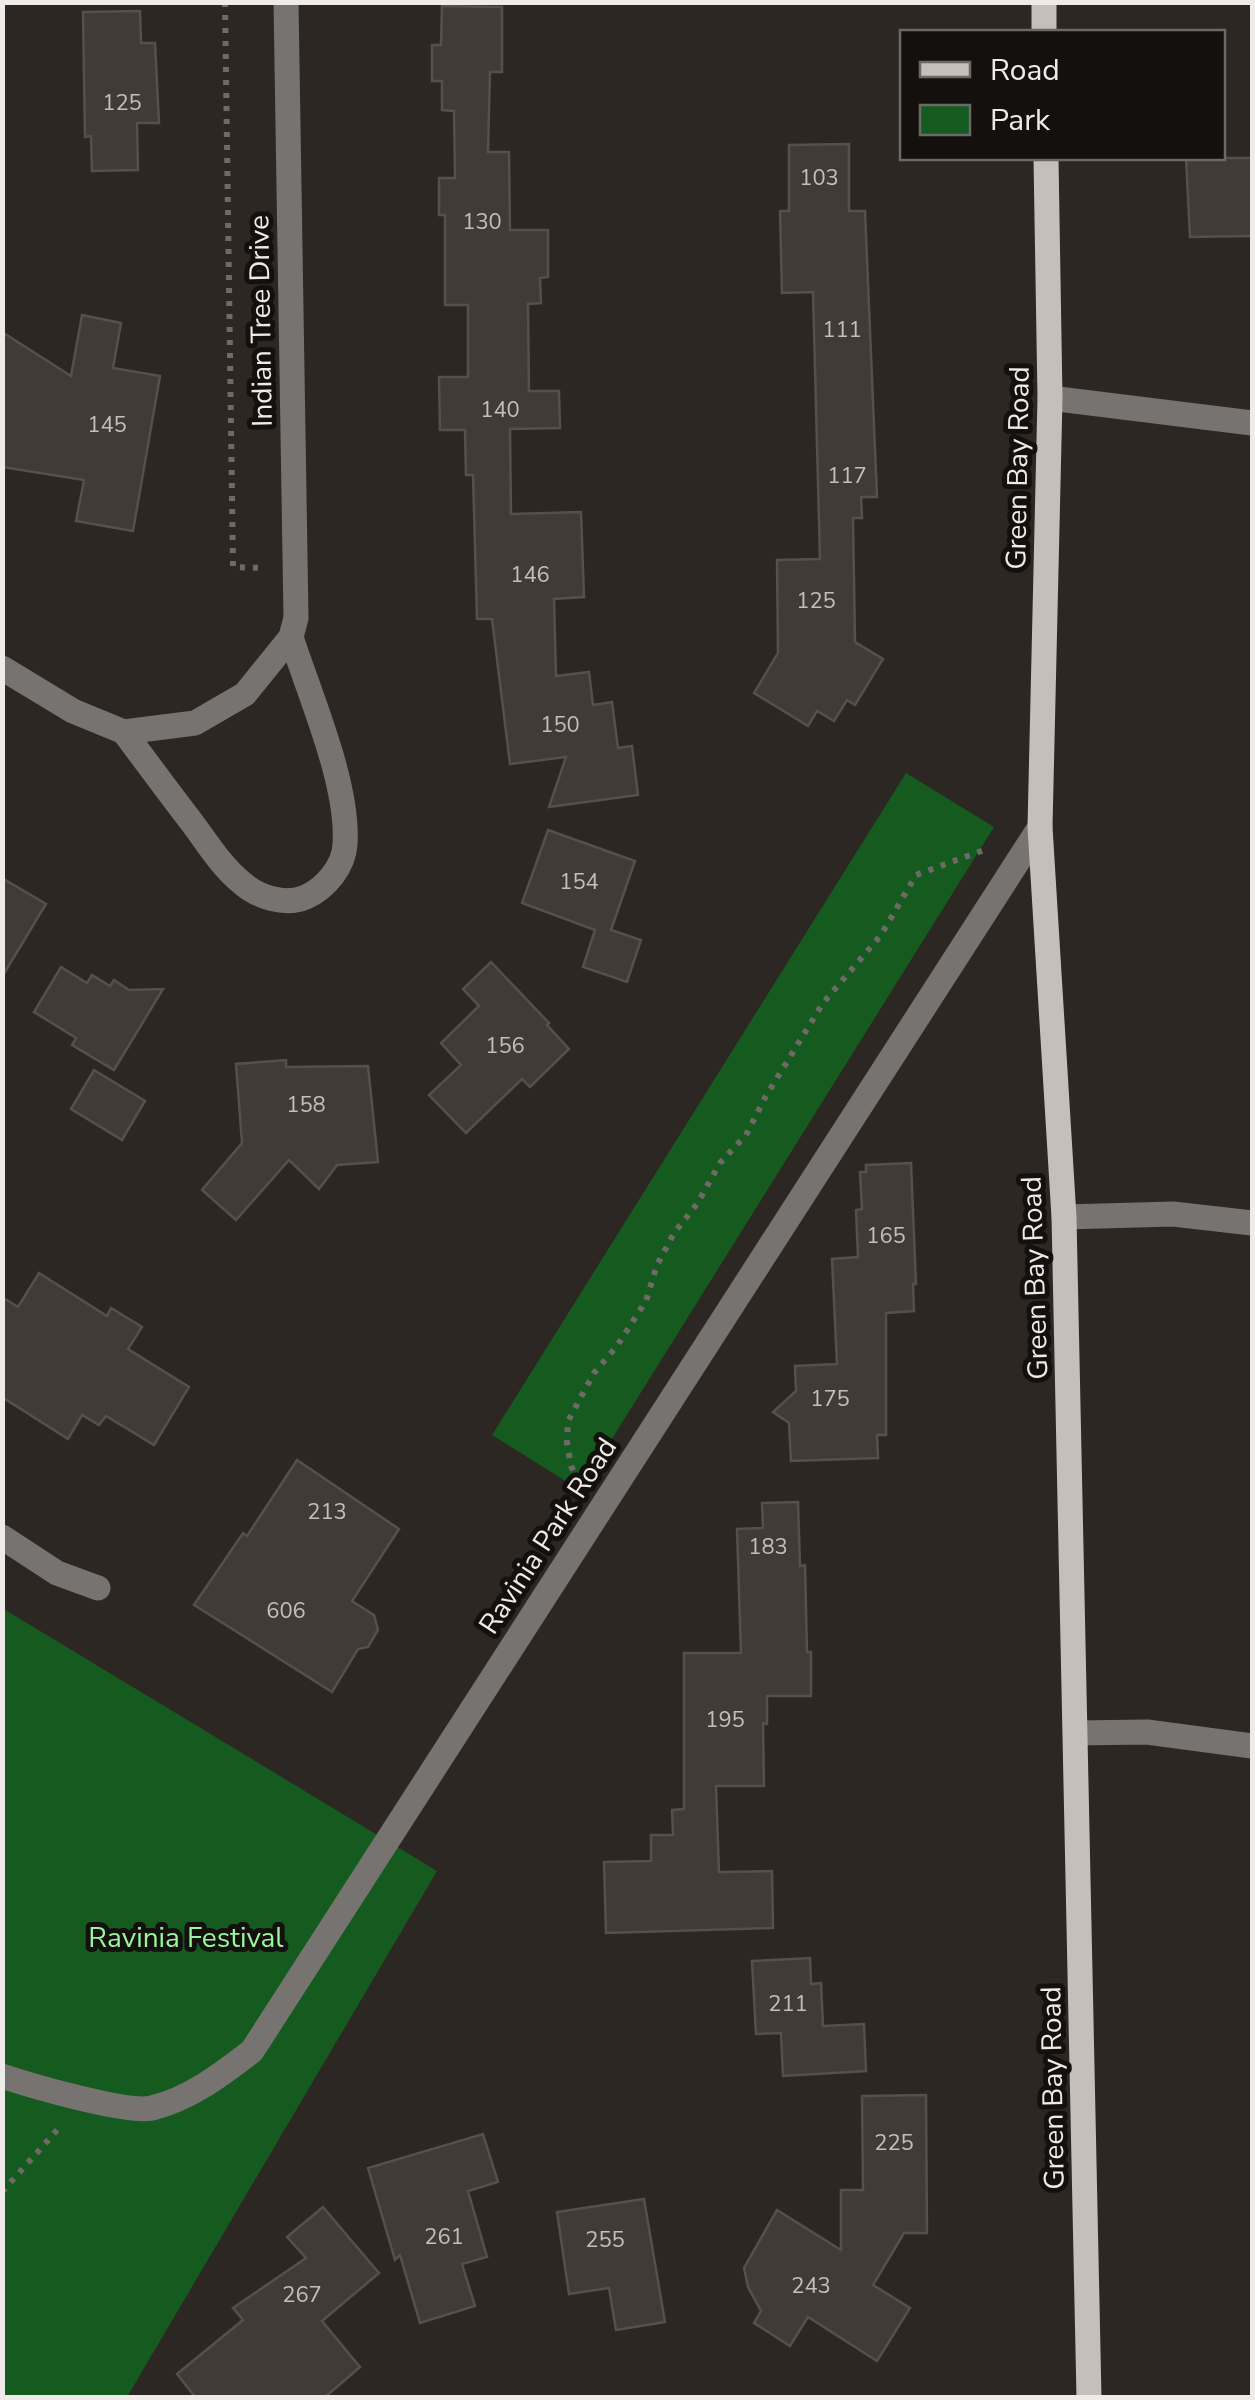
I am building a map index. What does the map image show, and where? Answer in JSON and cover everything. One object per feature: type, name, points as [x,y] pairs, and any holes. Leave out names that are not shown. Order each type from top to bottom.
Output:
[{"type":"main road","points":[[1044,2],[1044,30]]},
{"type":"main road","name":"Green Bay Road","points":[[1046,160],[1050,398],[1040,827],[1064,1217],[1088,2398]]},
{"type":"street","name":"Indian Tree Drive","points":[[124,732],[219,859],[243,884],[266,898],[303,898],[320,888],[339,865],[346,848],[340,788],[291,637],[296,618],[286,2]]},
{"type":"street","points":[[1050,398],[1252,422]]},
{"type":"street","points":[[2,668],[73,711],[124,732],[195,724],[244,694],[291,637]]},
{"type":"street","name":"Ravinia Park Road","points":[[2,2076],[45,2091],[150,2109],[211,2083],[252,2050],[1040,827]]},
{"type":"street","points":[[1064,1217],[1174,1214],[1252,1222]]},
{"type":"street","points":[[2,1537],[58,1573],[98,1588]]},
{"type":"street","points":[[1076,1733],[1147,1732],[1252,1746]]},
{"type":"path","points":[[225,2],[233,567],[295,570]]},
{"type":"path","points":[[599,1512],[571,1466],[566,1442],[568,1420],[594,1373],[646,1301],[656,1265],[674,1232],[697,1204],[720,1163],[746,1135],[823,1003],[881,935],[916,875],[998,847]]},
{"type":"path","points":[[2,2192],[85,2098]]},
{"type":"green space","points":[[906,773],[994,827],[580,1490],[492,1435]]},
{"type":"green space","name":"Ravinia Festival","points":[[2,1608],[437,1871],[127,2397],[3,2397]]},
{"type":"building","points":[[442,6],[502,7],[502,72],[490,72],[488,152],[509,152],[510,230],[548,230],[548,277],[540,278],[541,303],[528,304],[529,391],[559,391],[560,428],[510,429],[511,514],[581,512],[584,597],[554,599],[556,676],[589,672],[593,705],[612,702],[618,748],[632,746],[638,795],[549,807],[566,757],[510,764],[492,619],[477,619],[473,475],[466,475],[465,430],[440,430],[439,377],[468,377],[468,305],[445,305],[445,215],[439,215],[439,178],[455,178],[454,111],[442,110],[442,81],[432,81],[432,45],[441,45]]},
{"type":"building","points":[[140,11],[141,43],[155,43],[159,123],[137,123],[138,170],[92,171],[91,136],[85,137],[83,12]]},
{"type":"building","points":[[849,144],[849,211],[865,211],[877,497],[861,497],[862,518],[853,518],[855,642],[883,659],[855,705],[847,700],[834,721],[817,711],[808,726],[754,693],[778,653],[777,560],[820,559],[813,292],[782,293],[780,211],[789,211],[789,145]]},
{"type":"building","points":[[1252,158],[1252,236],[1190,237],[1186,160]]},
{"type":"building","points":[[82,315],[121,323],[113,368],[160,376],[133,531],[76,521],[84,480],[2,467],[2,332],[71,376]]},
{"type":"building","points":[[548,830],[635,861],[611,930],[641,940],[627,982],[583,967],[595,930],[522,903]]},
{"type":"building","points":[[2,878],[46,904],[2,977]]},
{"type":"building","points":[[491,962],[569,1049],[530,1087],[522,1079],[466,1133],[429,1095],[461,1065],[441,1043],[479,1006],[463,989]]},
{"type":"building","points":[[61,967],[87,983],[92,975],[110,986],[114,980],[129,990],[163,989],[114,1070],[72,1045],[76,1038],[34,1012]]},
{"type":"building","points":[[286,1060],[286,1067],[368,1066],[378,1162],[337,1165],[319,1189],[289,1160],[236,1220],[202,1190],[242,1143],[236,1064]]},
{"type":"building","points":[[94,1070],[145,1101],[122,1140],[71,1109]]},
{"type":"building","points":[[911,1163],[914,1311],[886,1313],[886,1435],[877,1435],[878,1458],[791,1461],[789,1423],[773,1412],[796,1391],[795,1366],[837,1364],[832,1259],[858,1257],[856,1210],[862,1209],[860,1172],[866,1172],[866,1165]]},
{"type":"building","points":[[39,1273],[107,1316],[111,1308],[142,1327],[128,1349],[189,1387],[154,1445],[106,1416],[99,1425],[82,1415],[68,1439],[2,1397],[2,1297],[18,1307]]},
{"type":"building","points":[[297,1460],[399,1529],[352,1601],[374,1615],[378,1630],[368,1647],[358,1649],[332,1692],[194,1605],[243,1533],[247,1536]]},
{"type":"building","points":[[798,1502],[811,1696],[767,1696],[767,1724],[763,1723],[764,1786],[716,1786],[719,1872],[772,1871],[773,1928],[606,1933],[604,1862],[651,1861],[651,1835],[673,1835],[672,1810],[684,1809],[684,1653],[741,1653],[737,1529],[763,1528],[762,1503]]},
{"type":"building","points":[[810,1958],[811,1984],[821,1983],[823,2026],[864,2024],[866,2071],[783,2076],[781,2033],[756,2034],[752,1961]]},
{"type":"building","points":[[926,2095],[927,2233],[904,2233],[873,2285],[910,2308],[877,2361],[808,2317],[790,2346],[754,2323],[761,2311],[748,2287],[744,2268],[777,2210],[841,2250],[841,2190],[863,2190],[862,2096]]},
{"type":"building","points":[[483,2134],[498,2182],[468,2191],[487,2257],[462,2264],[475,2306],[420,2323],[400,2255],[395,2260],[368,2168]]},
{"type":"building","points":[[644,2199],[665,2322],[616,2330],[609,2288],[569,2294],[557,2212]]},
{"type":"building","points":[[323,2207],[379,2273],[322,2321],[360,2367],[324,2398],[196,2398],[177,2374],[243,2320],[233,2308],[306,2258],[287,2237]]}]
